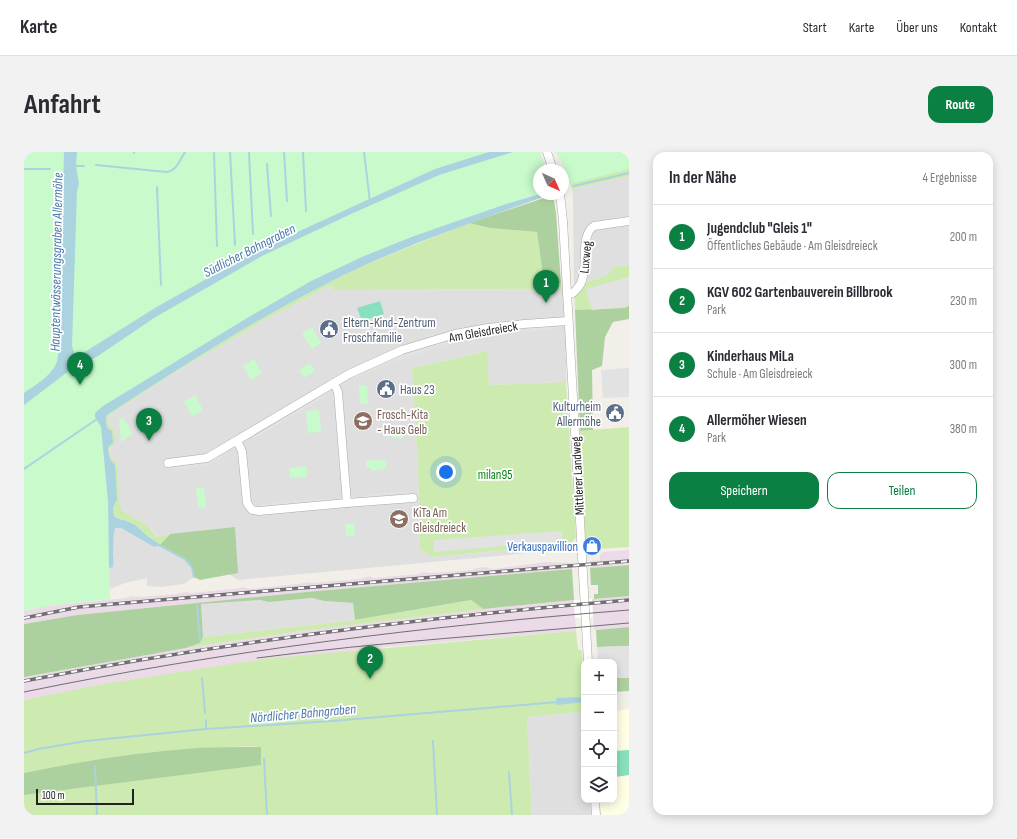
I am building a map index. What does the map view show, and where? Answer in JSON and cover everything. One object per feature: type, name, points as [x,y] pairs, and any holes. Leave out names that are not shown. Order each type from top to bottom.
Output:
[{"type":"street","points":[[547,152],[551,164]]},
{"type":"street","name":"Mittlerer Landweg","points":[[561,200],[588,659]]},
{"type":"street","name":"Luxweg","points":[[567,294],[573,293],[582,282],[587,234],[591,228],[594,226],[629,221]]},
{"type":"street","name":"Am Gleisdreieck","points":[[168,463],[207,458],[334,383],[362,368],[402,350],[455,334],[505,325],[568,321]]},
{"type":"street","points":[[334,383],[338,392],[347,503]]},
{"type":"street","points":[[237,441],[242,449],[247,503],[250,509],[259,511],[413,498]]},
{"type":"street","points":[[595,803],[596,815]]},
{"type":"shaded area","points":[[629,176],[629,265],[613,267],[609,274],[574,287],[572,189]]},
{"type":"shaded area","points":[[629,277],[629,304],[625,307],[592,310],[586,289]]},
{"type":"shaded area","points":[[331,285],[333,290],[565,289],[567,336],[566,382],[489,385],[486,351],[412,368],[418,464],[420,549],[432,557],[571,544],[571,549],[238,580],[170,534],[158,537],[148,526],[123,511],[120,506],[110,457],[112,429],[109,425],[108,416],[174,373],[270,317]]},
{"type":"shaded area","points":[[556,325],[557,329],[503,333],[459,341],[391,363],[354,379],[352,376],[366,368],[418,348],[458,336],[503,329]]},
{"type":"shaded area","points":[[629,368],[629,397],[603,398],[601,370]]},
{"type":"shaded area","points":[[323,393],[326,396],[254,439],[252,436]]},
{"type":"shaded area","points":[[226,451],[228,454],[210,465],[175,470],[174,466]]},
{"type":"shaded area","points":[[407,491],[407,496],[363,499],[363,495]]},
{"type":"shaded area","points":[[329,498],[330,502],[260,508],[259,504]]},
{"type":"shaded area","points":[[114,528],[121,528],[154,547],[160,545],[185,559],[192,567],[194,577],[184,584],[160,587],[147,586],[147,578],[125,583],[110,589],[110,594],[107,563],[114,554],[112,541]]},
{"type":"shaded area","points":[[562,531],[562,541],[434,552],[434,540]]},
{"type":"shaded area","points":[[629,550],[629,564],[590,568],[590,561],[600,560],[600,555],[603,552]]},
{"type":"shaded area","points":[[546,562],[572,563],[572,569],[306,592],[77,615],[24,624],[24,611],[47,606],[127,598],[131,596],[141,597],[243,587],[249,589],[308,582],[312,583],[360,579],[369,576],[374,578],[418,574],[423,572],[433,573],[472,570],[486,567],[492,569]]},
{"type":"shaded area","points":[[629,596],[629,627],[594,630],[592,599]]},
{"type":"shaded area","points":[[312,598],[324,601],[353,603],[355,620],[203,637],[201,604],[260,600],[269,602]]},
{"type":"shaded area","points":[[574,600],[576,631],[374,648],[24,700],[24,677],[186,648],[294,632],[483,609]]},
{"type":"shaded area","points":[[629,646],[629,678],[617,678],[617,659],[598,659],[597,647]]},
{"type":"shaded area","points":[[629,709],[629,815],[601,815],[600,803],[617,803],[617,711]]},
{"type":"shaded area","points":[[581,712],[581,803],[590,803],[591,815],[532,815],[527,717]]},
{"type":"green space","points":[[24,152],[540,152],[544,164],[533,164],[533,196],[414,236],[364,256],[311,281],[247,318],[95,413],[95,417],[101,426],[108,502],[110,599],[48,606],[24,611]]},
{"type":"green space","points":[[556,152],[629,152],[629,176],[572,189],[569,180],[569,164],[563,164]]},
{"type":"green space","points":[[556,152],[629,152],[629,169],[570,184],[569,164],[563,164]]},
{"type":"green space","points":[[538,200],[554,200],[561,283],[544,283],[537,232],[490,228],[469,223]]},
{"type":"green space","points":[[469,223],[490,228],[537,232],[544,283],[561,283],[561,289],[333,290],[331,285],[270,317],[174,373],[108,416],[109,426],[114,429],[116,442],[110,448],[110,455],[117,464],[120,506],[123,511],[148,526],[157,537],[170,534],[160,545],[134,524],[114,516],[113,508],[115,504],[111,461],[108,447],[113,442],[112,431],[107,428],[107,415],[217,346],[301,297],[364,266]]},
{"type":"green space","points":[[629,265],[629,306],[625,308],[575,310],[574,287],[609,274],[613,267]]},
{"type":"green space","points":[[380,301],[384,314],[362,321],[357,308]]},
{"type":"green space","points":[[629,306],[629,319],[613,322],[605,337],[602,366],[592,370],[593,430],[580,431],[575,310],[625,308]]},
{"type":"green space","points":[[312,327],[321,343],[312,349],[302,333]]},
{"type":"green space","name":"milan95","points":[[487,351],[489,385],[566,382],[576,537],[571,544],[432,557],[420,549],[418,464],[412,368]]},
{"type":"green space","points":[[254,359],[262,373],[251,380],[243,366]]},
{"type":"green space","points":[[310,363],[315,371],[304,378],[299,370]]},
{"type":"green space","points":[[367,385],[368,404],[360,404],[359,386]]},
{"type":"green space","points":[[195,395],[203,410],[192,416],[184,402]]},
{"type":"green space","points":[[319,410],[321,432],[308,433],[306,411]]},
{"type":"green space","points":[[123,417],[133,434],[121,442],[119,420]]},
{"type":"green space","points":[[403,426],[403,438],[392,438],[391,435],[384,435],[383,428]]},
{"type":"green space","points":[[629,427],[629,547],[596,549],[596,540],[585,540],[580,431]]},
{"type":"green space","points":[[385,459],[386,469],[371,471],[371,468],[367,468],[366,461]]},
{"type":"green space","points":[[306,466],[307,477],[290,478],[289,468]]},
{"type":"green space","points":[[196,488],[204,488],[206,507],[198,508]]},
{"type":"green space","points":[[354,523],[355,535],[346,536],[345,524]]},
{"type":"green space","points":[[235,527],[238,573],[200,580],[194,577],[192,567],[185,559],[160,545],[170,534]]},
{"type":"green space","points":[[629,565],[629,596],[594,599],[594,594],[598,594],[598,585],[591,585],[590,568]]},
{"type":"green space","points":[[572,569],[574,600],[483,609],[471,600],[355,620],[353,603],[324,601],[312,598],[269,602],[260,600],[201,604],[203,637],[200,643],[186,648],[24,677],[24,624],[77,615],[306,592]]},
{"type":"green space","points":[[471,600],[483,609],[294,632],[186,648],[200,643],[203,637],[355,620]]},
{"type":"green space","points":[[629,627],[629,646],[597,647],[596,630]]},
{"type":"green space","points":[[576,631],[578,649],[582,651],[582,659],[581,659],[581,712],[527,717],[532,815],[24,815],[24,795],[260,765],[261,747],[169,750],[96,760],[24,773],[24,700],[103,684],[264,659]]},
{"type":"green space","points":[[617,678],[629,678],[629,691],[617,692]]},
{"type":"green space","points":[[261,747],[261,765],[24,795],[24,773],[88,761],[154,752],[197,748]]},
{"type":"green space","points":[[629,750],[629,775],[617,777],[617,751]]},
{"type":"water","points":[[64,152],[77,152],[76,166],[79,184],[77,191],[72,346],[75,356],[80,355],[155,308],[256,251],[435,169],[489,152],[513,152],[439,175],[262,256],[154,318],[98,356],[84,364],[74,367],[24,405],[24,393],[50,373],[56,364],[59,352],[58,306],[60,299]]},
{"type":"water","points":[[533,196],[533,200],[535,200],[409,246],[330,282],[244,329],[107,415],[107,428],[112,431],[113,443],[108,447],[110,459],[115,465],[117,499],[113,508],[114,516],[134,524],[160,545],[154,547],[121,528],[115,528],[113,542],[113,567],[109,568],[108,502],[101,427],[95,417],[95,413],[103,406],[247,318],[311,281],[364,256],[414,236]]},
{"type":"water","points":[[581,697],[581,702],[557,705],[556,698]]},
{"type":"pier","points":[[592,599],[593,617],[575,618],[574,600]]},
{"type":"waterway","points":[[96,165],[167,172],[176,167],[185,152]]},
{"type":"waterway","name":"Südlicher Bahngraben","points":[[230,152],[235,245]]},
{"type":"waterway","points":[[284,152],[287,201]]},
{"type":"waterway","points":[[303,152],[306,211]]},
{"type":"waterway","points":[[364,152],[370,202]]},
{"type":"waterway","points":[[214,153],[217,246]]},
{"type":"waterway","name":"Südlicher Bahngraben","points":[[249,153],[253,234]]},
{"type":"waterway","points":[[267,164],[271,216]]},
{"type":"waterway","points":[[75,166],[84,166]]},
{"type":"waterway","name":"Hauptentwässerungsgraben Allermöhe","points":[[24,169],[50,169]]},
{"type":"waterway","points":[[574,186],[629,173]]},
{"type":"waterway","points":[[157,187],[161,285]]},
{"type":"waterway","points":[[24,469],[97,419]]},
{"type":"waterway","points":[[157,544],[185,559],[192,567],[194,577]]},
{"type":"waterway","points":[[197,606],[200,640]]},
{"type":"waterway","points":[[202,678],[205,713]]},
{"type":"waterway","name":"Nördlicher Bahngraben","points":[[24,753],[38,749],[86,741],[206,729],[332,721],[558,702]]},
{"type":"waterway","points":[[206,720],[206,729]]},
{"type":"waterway","points":[[433,741],[437,815]]},
{"type":"waterway","points":[[264,759],[267,815]]},
{"type":"waterway","points":[[95,766],[97,815]]},
{"type":"waterway","points":[[509,772],[512,815]]},
{"type":"tram line","points":[[24,692],[99,677],[249,652],[401,632],[553,616],[629,610]]},
{"type":"tram line","points":[[257,658],[396,643],[629,623]]},
{"type":"railway","points":[[24,618],[79,607],[629,561]]},
{"type":"railway","points":[[24,681],[174,654],[325,632],[477,614],[629,600]]},
{"type":"place","name":"Jugendclub \"Gleis 1\"","points":[[546,303]]},
{"type":"place","name":"Eltern-Kind-Zentrum Froschfamilie","points":[[329,329]]},
{"type":"place","name":"Allermöher Wiesen","points":[[80,385]]},
{"type":"place","name":"Haus 23","points":[[386,389]]},
{"type":"place","name":"Kulturheim Allermöhe","points":[[615,413]]},
{"type":"place","name":"Frosch-Kita - Haus Gelb","points":[[363,421]]},
{"type":"place","name":"Kinderhaus MiLa","points":[[149,441]]},
{"type":"place","name":"KiTa Am Gleisdreieck","points":[[399,519]]},
{"type":"place","name":"Verkauspavillion","points":[[592,546]]},
{"type":"place","name":"KGV 602 Gartenbauverein Billbrook","points":[[370,679]]}]
